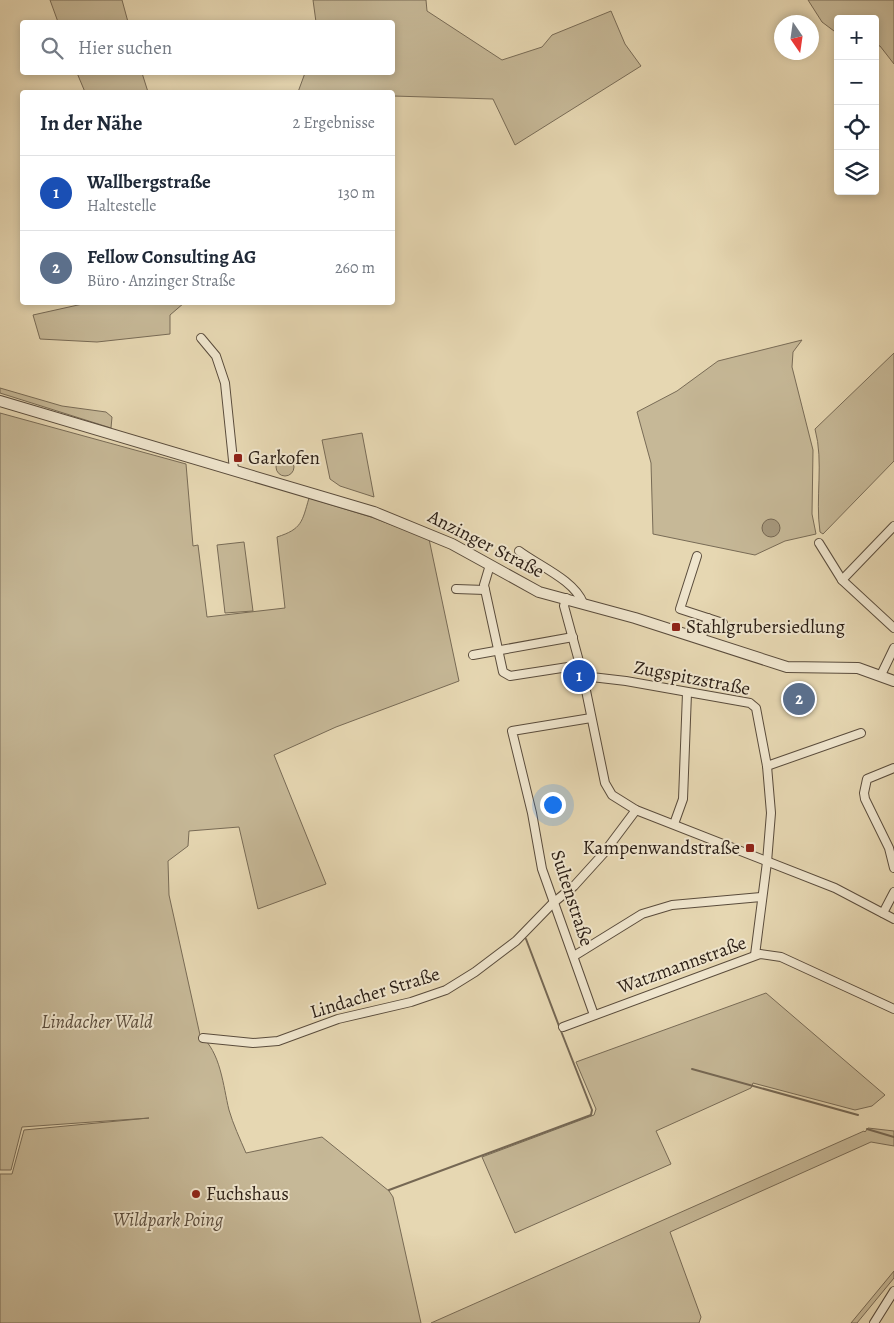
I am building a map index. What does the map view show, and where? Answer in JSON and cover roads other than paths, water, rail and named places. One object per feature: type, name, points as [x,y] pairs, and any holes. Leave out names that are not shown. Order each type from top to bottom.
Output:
[{"type":"street","points":[[201,338],[216,356],[225,383],[234,470]]},
{"type":"street","name":"Anzinger Straße","points":[[0,401],[374,512],[426,532],[539,592],[583,603],[787,667],[852,668],[881,675],[894,681]]},
{"type":"street","points":[[842,580],[894,526]]},
{"type":"street","points":[[819,543],[842,580],[894,628]]},
{"type":"street","name":"Anzinger Straße","points":[[519,551],[534,563],[570,584],[580,595],[583,603]]},
{"type":"street","points":[[697,556],[680,609],[723,623]]},
{"type":"street","points":[[490,565],[484,585],[503,672],[510,676],[580,665]]},
{"type":"street","points":[[456,589],[485,590]]},
{"type":"street","points":[[566,598],[564,606],[584,676],[605,784],[612,795],[636,810],[835,888],[894,918]]},
{"type":"street","points":[[701,639],[708,618]]},
{"type":"street","points":[[472,655],[573,637]]},
{"type":"street","points":[[881,675],[894,648]]},
{"type":"street","name":"Zugspitzstraße","points":[[584,676],[626,681],[754,705],[767,766],[771,813],[767,862],[755,955]]},
{"type":"street","points":[[674,824],[683,799],[687,693]]},
{"type":"street","name":"Sultenstraße","points":[[591,718],[512,731],[532,813],[542,869],[594,1015]]},
{"type":"street","points":[[767,766],[861,733]]},
{"type":"street","points":[[894,768],[867,779],[864,793],[888,848],[894,868]]},
{"type":"street","name":"Lindacher Straße","points":[[203,1038],[253,1042],[278,1041],[338,1019],[437,994],[470,976],[502,952],[574,886],[609,846],[636,810]]},
{"type":"street","points":[[883,913],[894,892]]},
{"type":"street","points":[[574,956],[642,914],[680,904],[761,897]]},
{"type":"street","name":"Watzmannstraße","points":[[563,1027],[755,955],[766,954],[781,957],[894,1009]]},
{"type":"street","points":[[874,1323],[894,1291]]},
{"type":"waterway","points":[[526,939],[559,1026]]},
{"type":"waterway","points":[[389,1190],[591,1115],[592,1110],[561,1031]]},
{"type":"waterway","points":[[692,1069],[858,1115]]},
{"type":"waterway","points":[[867,1129],[894,1137]]},
{"type":"place","name":"Garkofen","points":[[238,458]]},
{"type":"place","name":"Stahlgrubersiedlung","points":[[676,627]]},
{"type":"place","name":"Wallbergstraße","points":[[579,676]]},
{"type":"place","name":"Fellow Consulting AG","points":[[799,699]]},
{"type":"place","name":"Kampenwandstraße","points":[[750,848]]},
{"type":"place","name":"Fuchshaus","points":[[196,1194]]},
{"type":"park label","name":"Lindacher Wald","points":[[97,1022]]},
{"type":"park label","name":"Wildpark Poing","points":[[168,1220]]}]
